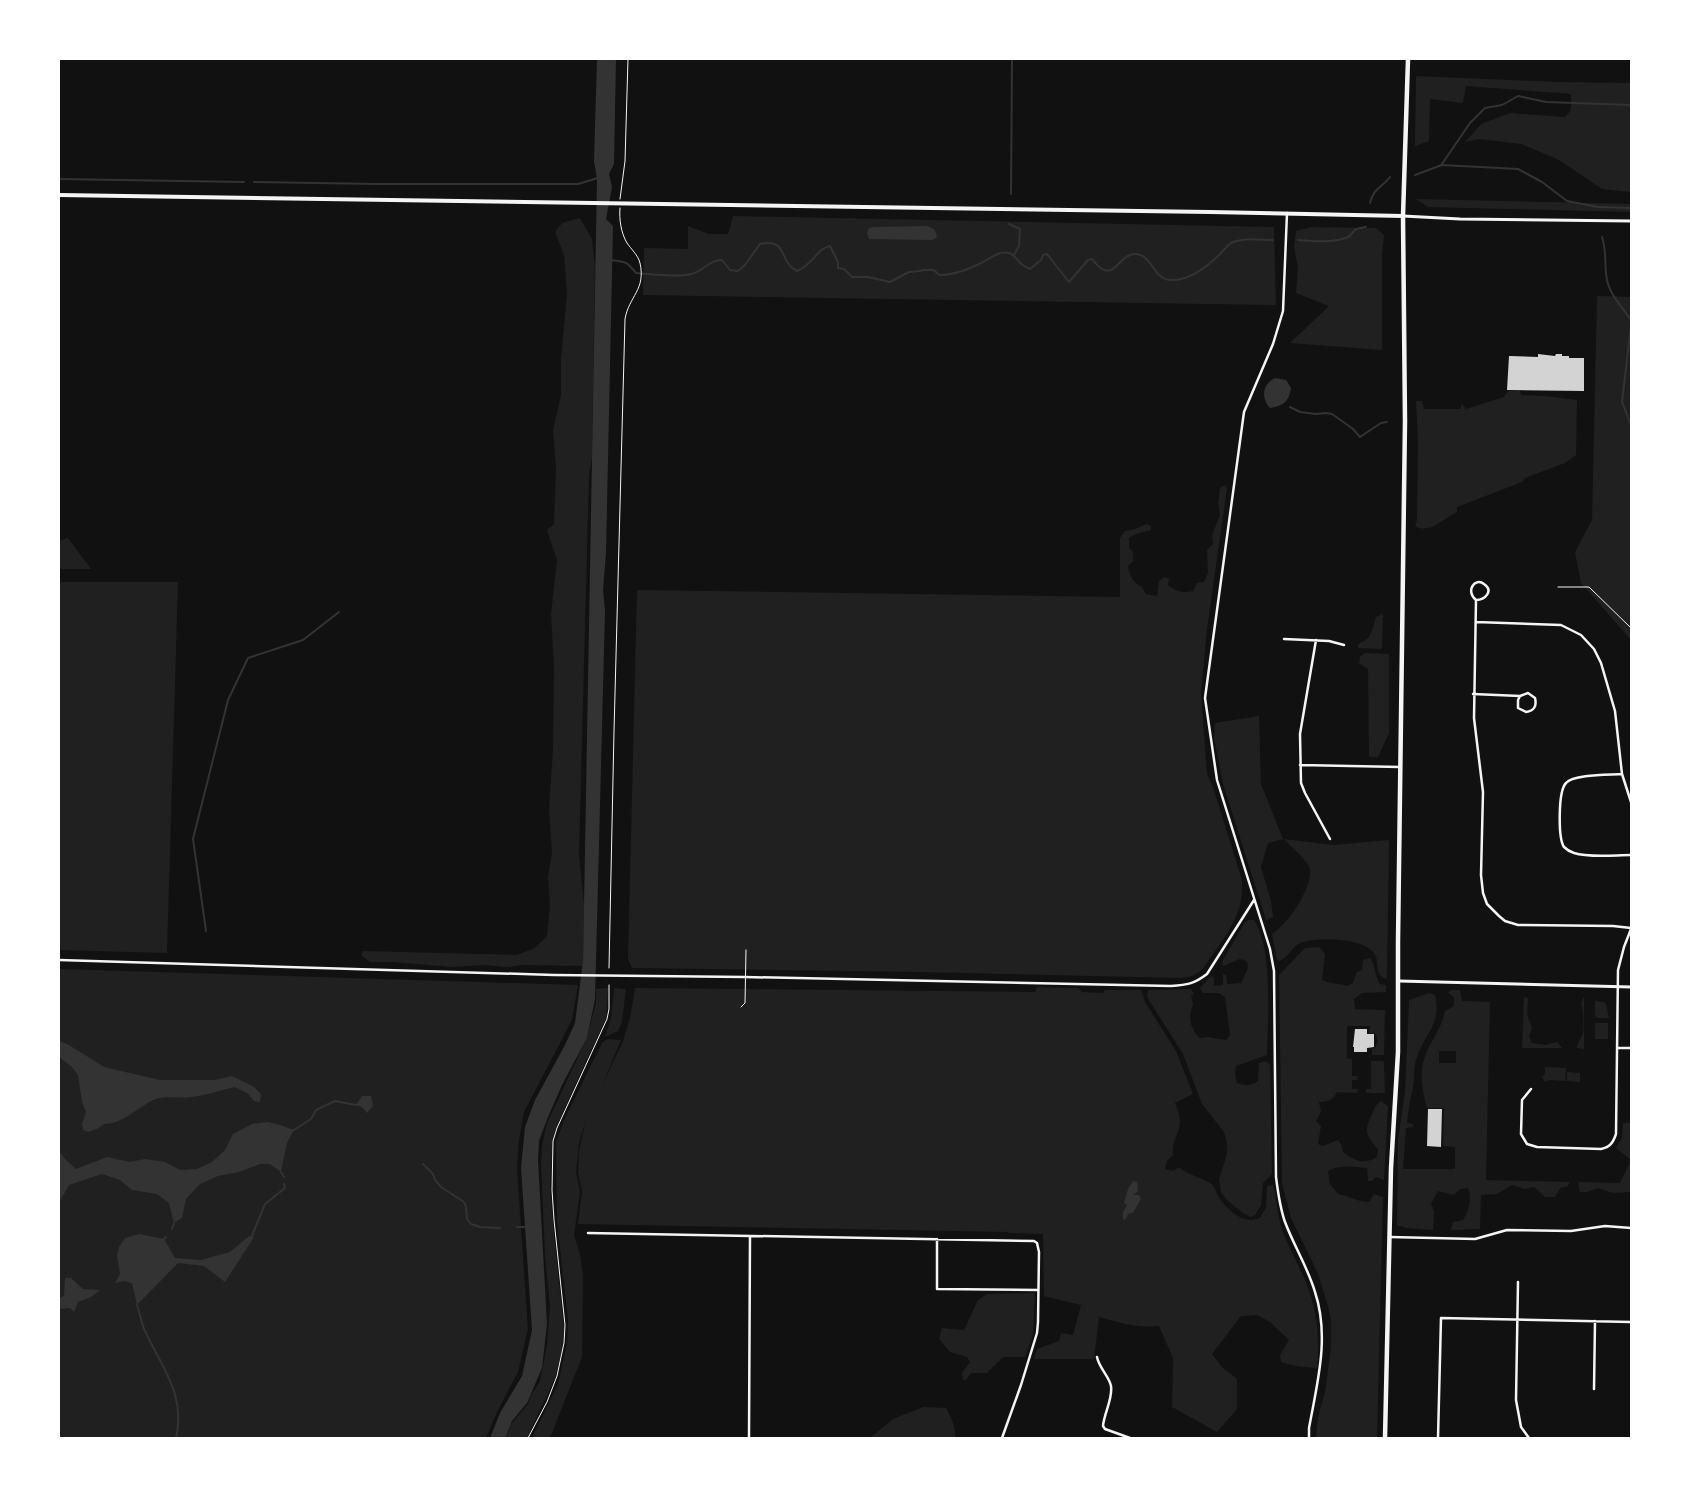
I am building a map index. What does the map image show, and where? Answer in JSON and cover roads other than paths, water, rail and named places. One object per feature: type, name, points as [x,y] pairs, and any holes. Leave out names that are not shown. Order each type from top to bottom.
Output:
[{"type":"main road","points":[[1385,1438],[1391,1168],[1398,1052],[1405,422],[1403,216],[1408,59]]},
{"type":"main road","points":[[59,195],[1403,216]]},
{"type":"street","points":[[1287,213],[1284,311],[1273,344],[1244,412],[1205,698],[1217,780],[1270,949],[1274,978],[1276,1177],[1278,1199],[1285,1221],[1315,1292],[1322,1329],[1321,1360],[1309,1428],[1309,1438]]},
{"type":"street","points":[[1403,216],[1631,222]]},
{"type":"street","points":[[1476,600],[1486,598],[1488,593],[1488,588],[1480,582],[1471,587],[1470,592],[1476,600],[1473,694],[1475,732],[1483,792],[1481,875],[1483,893],[1487,904],[1504,921],[1518,925],[1614,926],[1631,929],[1618,970],[1616,1134],[1610,1145],[1601,1149],[1554,1148],[1537,1147],[1525,1142],[1521,1134],[1522,1100],[1531,1089]]},
{"type":"street","points":[[1476,622],[1561,625],[1581,635],[1594,649],[1610,691],[1615,711],[1622,774],[1631,802]]},
{"type":"street","points":[[1284,639],[1329,641],[1344,645]]},
{"type":"street","points":[[1316,640],[1300,734],[1301,783],[1330,839]]},
{"type":"street","points":[[1473,694],[1532,695],[1536,702],[1533,709],[1526,712],[1522,711],[1517,704],[1520,696]]},
{"type":"street","points":[[1300,766],[1400,767]]},
{"type":"street","points":[[1622,774],[1579,778],[1566,783],[1561,792],[1561,835],[1564,846],[1572,853],[1583,855],[1631,855]]},
{"type":"street","points":[[59,960],[554,975],[745,976],[1188,985],[1198,982],[1207,974],[1254,900]]},
{"type":"street","points":[[1399,981],[1631,987]]},
{"type":"street","points":[[1617,1048],[1631,1048]]},
{"type":"street","points":[[1390,1236],[1475,1239],[1507,1230],[1571,1231],[1618,1225],[1631,1228]]},
{"type":"street","points":[[588,1233],[1029,1240],[1038,1243],[1039,1290],[1036,1333],[1021,1385],[1002,1438]]},
{"type":"street","points":[[749,1438],[750,1236]]},
{"type":"street","points":[[936,1239],[937,1289],[1039,1290]]},
{"type":"street","points":[[1518,1282],[1516,1400],[1521,1427],[1529,1438]]},
{"type":"street","points":[[1438,1438],[1441,1318],[1631,1322]]},
{"type":"street","points":[[1594,1390],[1595,1321]]},
{"type":"street","points":[[1097,1357],[1111,1387],[1103,1426],[1105,1430],[1130,1438]]},
{"type":"lane","points":[[741,1007],[745,1003],[746,950]]},
{"type":"waterway","points":[[1011,194],[1012,59]]},
{"type":"waterway","points":[[1442,164],[1470,123],[1485,108],[1502,105],[1518,96],[1546,102],[1631,105]]},
{"type":"waterway","points":[[1415,175],[1442,165],[1518,169],[1542,182],[1567,201],[1598,207],[1631,208]]},
{"type":"waterway","points":[[1370,203],[1376,191],[1390,177]]},
{"type":"waterway","points":[[254,182],[578,184],[598,178]]},
{"type":"waterway","points":[[59,179],[244,182]]},
{"type":"waterway","points":[[1009,224],[1020,229],[1019,246],[1014,255]]},
{"type":"waterway","points":[[1298,240],[1340,240],[1346,238],[1355,230],[1366,227]]},
{"type":"waterway","points":[[1602,237],[1609,286],[1631,320]]},
{"type":"waterway","points":[[611,260],[625,263],[636,273],[656,275],[678,276],[691,274],[717,260],[722,260],[730,270],[738,271],[745,265],[760,244],[769,243],[775,244],[791,267],[797,271],[807,265],[821,250],[830,246],[838,262],[838,268],[844,269],[852,277],[868,277],[890,282],[909,272],[934,270],[939,275],[958,272],[1005,252],[1012,254],[1022,265],[1030,269],[1041,260],[1043,255],[1047,254],[1069,282],[1088,260],[1092,259],[1099,267],[1111,270],[1129,255],[1135,254],[1145,258],[1164,279],[1177,280],[1204,268],[1231,243],[1246,239],[1273,240]]},
{"type":"waterway","points":[[1631,326],[1622,402],[1631,425]]},
{"type":"waterway","points":[[1290,407],[1300,412],[1332,414],[1353,429],[1360,437],[1381,423],[1387,422]]},
{"type":"waterway","points":[[206,931],[193,839],[228,700],[248,658],[303,640],[339,612]]},
{"type":"waterway","points":[[294,1130],[311,1119],[316,1110],[335,1101],[356,1105]]},
{"type":"waterway","points":[[423,1164],[433,1174],[441,1187],[464,1202],[467,1219],[471,1224],[480,1227],[500,1228]]},
{"type":"waterway","points":[[281,1172],[284,1177]]},
{"type":"waterway","points":[[252,1236],[265,1204],[285,1188],[284,1184]]},
{"type":"waterway","points":[[172,1229],[174,1223]]},
{"type":"waterway","points":[[517,1227],[525,1227]]},
{"type":"waterway","points":[[137,1305],[144,1328],[171,1382],[175,1395],[178,1408],[176,1438]]}]
